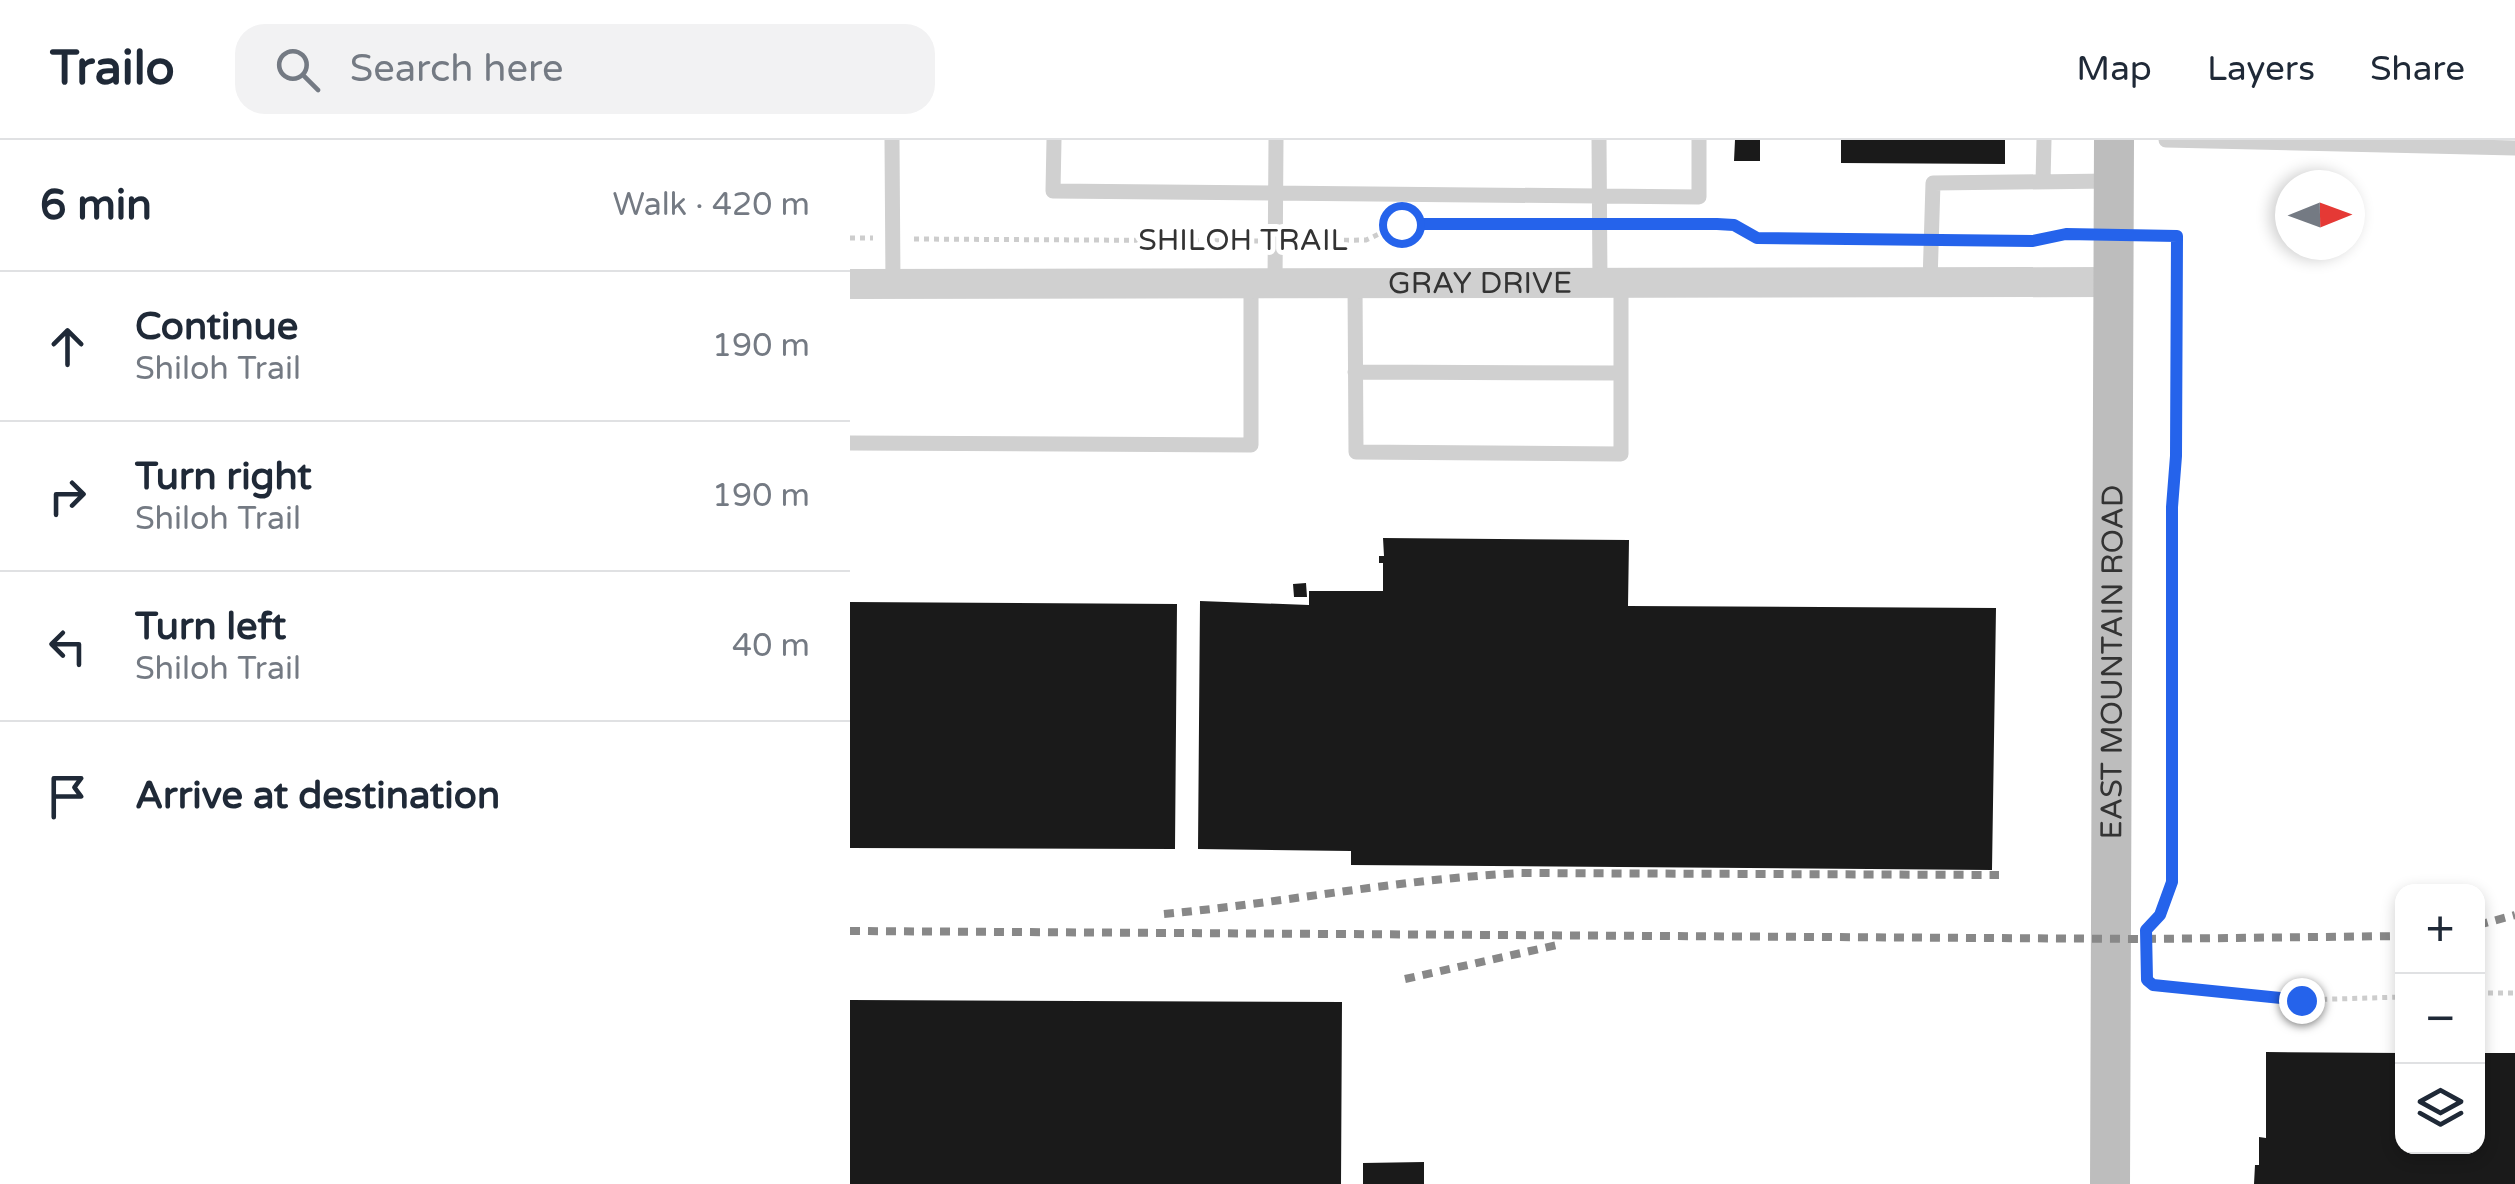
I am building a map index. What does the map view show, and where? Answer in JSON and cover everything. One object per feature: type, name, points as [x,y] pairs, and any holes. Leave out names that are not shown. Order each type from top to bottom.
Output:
[{"type":"street","name":"EAST MOUNTAIN ROAD","points":[[2110,1184],[2114,140]]},
{"type":"street","name":"GRAY DRIVE","points":[[850,284],[2112,282]]},
{"type":"lane","points":[[892,140],[893,284]]},
{"type":"lane","points":[[1054,140],[1053,191],[1598,196],[1699,196],[1699,140]]},
{"type":"lane","points":[[850,443],[1251,445],[1263,283],[1274,241],[1276,140]]},
{"type":"lane","points":[[1355,284],[1356,452],[1621,454],[1621,373],[1598,224],[1600,140]]},
{"type":"lane","points":[[2043,182],[2044,140]]},
{"type":"lane","points":[[2166,140],[2515,148]]},
{"type":"lane","points":[[1930,282],[1934,183],[2114,182]]},
{"type":"lane","points":[[1356,372],[1621,373]]},
{"type":"path","name":"SHILOH TRAIL","points":[[850,238],[1366,240],[1401,224],[1427,222],[1734,225],[1757,238],[2033,241],[2066,234],[2177,236],[2172,882],[2168,899],[2146,930],[2145,939]]},
{"type":"path","points":[[2146,966],[2148,984],[2169,987],[2301,1000],[2395,998]]},
{"type":"path","points":[[2485,993],[2515,993]]},
{"type":"building","points":[[1735,140],[1760,140],[1760,161],[1734,161]]},
{"type":"building","points":[[1841,140],[2005,140],[2005,164],[1841,163]]},
{"type":"building","points":[[1383,538],[1629,540],[1628,606],[1996,608],[1992,870],[1351,865],[1351,851],[1198,849],[1200,601],[1309,605],[1309,591],[1383,591],[1383,563],[1379,563],[1379,556],[1384,556]]},
{"type":"building","points":[[1306,583],[1307,597],[1294,597],[1293,584]]},
{"type":"building","points":[[850,602],[1177,604],[1175,849],[850,848]]},
{"type":"building","points":[[850,1000],[1342,1002],[1341,1184],[850,1184]]},
{"type":"building","points":[[2266,1052],[2395,1053],[2395,1154],[2485,1154],[2485,1053],[2515,1053],[2515,1184],[2254,1184],[2259,1137],[2266,1138]]},
{"type":"building","points":[[1424,1162],[1424,1184],[1363,1184],[1363,1163]]},
{"type":"railway","points":[[1164,914],[1431,880],[1521,873],[1999,875]]},
{"type":"railway","points":[[2485,923],[2515,915]]},
{"type":"railway","points":[[850,931],[2145,939],[2395,936]]},
{"type":"railway","points":[[1405,979],[1557,945]]},
{"type":"route","points":[[1401,224],[1717,224],[1734,225],[1757,238],[2033,241],[2066,234],[2177,236],[2172,882],[2160,915],[2146,930],[2147,980],[2153,985],[2301,1000]]}]
